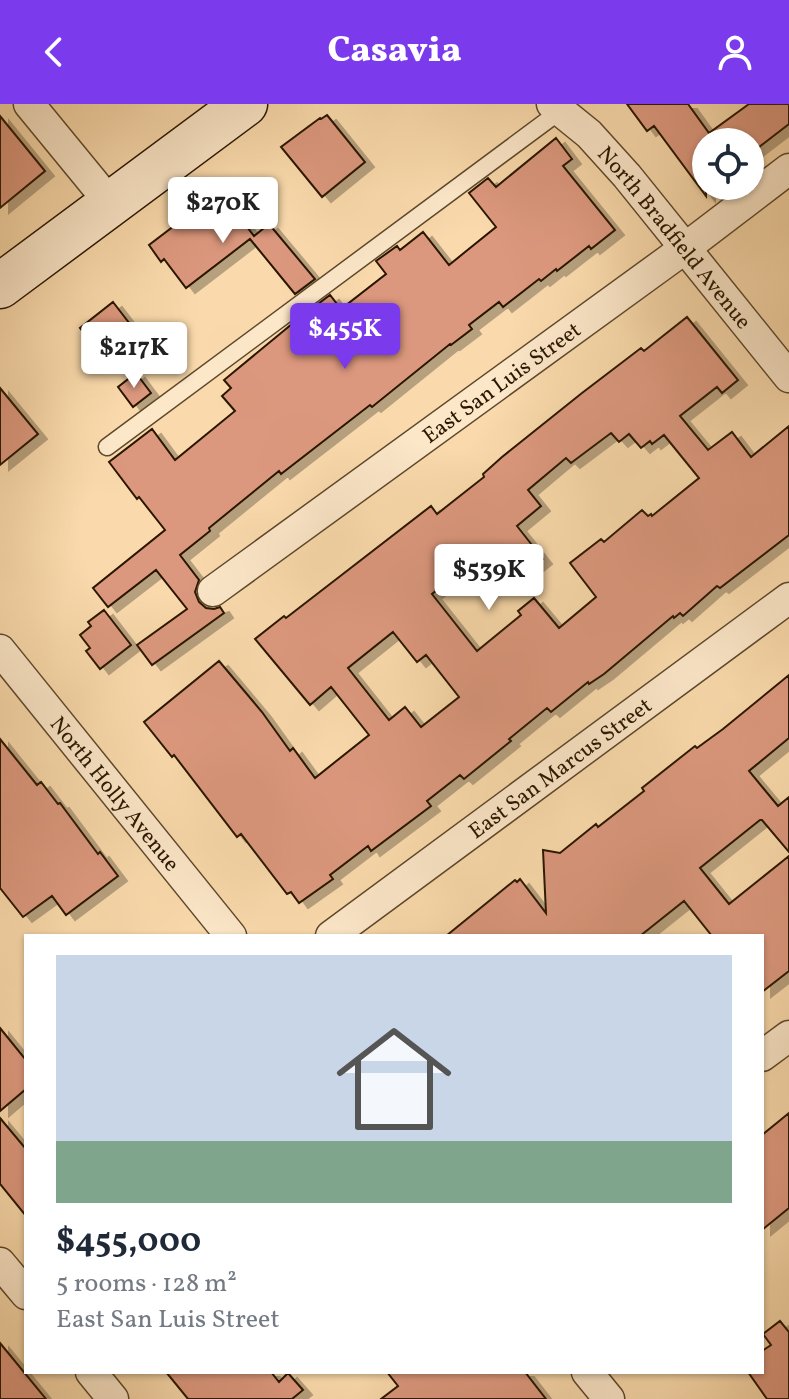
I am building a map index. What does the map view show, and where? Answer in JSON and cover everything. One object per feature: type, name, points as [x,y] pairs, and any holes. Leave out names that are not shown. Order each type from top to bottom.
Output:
[{"type":"main road","points":[[0,286],[245,104]]},
{"type":"street","points":[[29,104],[111,204]]},
{"type":"street","name":"North Bradfield Avenue","points":[[556,107],[589,134],[627,176],[789,377]]},
{"type":"street","name":"East San Luis Street","points":[[213,591],[684,249],[789,169]]},
{"type":"street","name":"East San Marcus Street","points":[[334,934],[789,598]]},
{"type":"street","name":"North Holly Avenue","points":[[0,650],[229,934]]},
{"type":"street","points":[[764,1055],[789,1036]]},
{"type":"street","points":[[0,1263],[24,1292]]},
{"type":"street","points":[[93,1374],[113,1399]]},
{"type":"street","points":[[589,1374],[609,1399]]},
{"type":"lane","points":[[107,447],[556,107]]},
{"type":"building","points":[[627,104],[688,104],[705,128],[692,128],[692,177],[654,126],[647,131]]},
{"type":"building","points":[[749,104],[789,104],[789,124],[764,143],[764,128],[716,128]]},
{"type":"building","points":[[327,115],[365,162],[322,197],[281,147]]},
{"type":"building","points":[[0,116],[45,171],[0,208]]},
{"type":"building","points":[[556,138],[572,159],[563,166],[615,230],[557,271],[541,281],[539,279],[503,307],[499,302],[469,325],[472,329],[281,474],[279,471],[180,555],[199,580],[195,592],[199,602],[206,608],[220,607],[224,613],[152,665],[137,645],[187,609],[156,570],[108,607],[93,588],[165,530],[109,462],[152,429],[175,460],[235,411],[222,396],[231,388],[224,380],[330,295],[341,309],[386,274],[376,261],[397,246],[400,250],[423,232],[449,265],[496,227],[469,193],[488,178],[496,187]]},
{"type":"building","points":[[220,191],[254,236],[269,224],[315,279],[295,294],[250,239],[186,288],[149,245]]},
{"type":"building","points":[[113,302],[133,328],[99,353],[80,328]]},
{"type":"building","points":[[687,317],[738,380],[722,393],[717,387],[680,416],[708,450],[732,432],[751,457],[789,426],[789,535],[720,588],[717,586],[683,616],[680,613],[673,616],[604,674],[588,682],[551,712],[547,708],[464,779],[460,775],[427,801],[431,806],[371,851],[368,846],[330,875],[333,879],[299,903],[291,892],[287,894],[241,834],[237,837],[174,755],[172,757],[144,722],[219,661],[315,778],[369,735],[331,687],[310,705],[255,639],[431,506],[437,514],[582,393],[641,348],[644,351]],"holes":[[[611,433],[619,442],[629,434],[641,448],[664,435],[699,478],[652,516],[642,510],[604,542],[601,539],[570,563],[596,597],[559,628],[534,598],[518,611],[521,615],[477,651],[432,594],[465,568],[471,576],[481,568],[490,580],[507,567],[517,580],[543,559],[517,526],[541,506],[528,490],[566,458],[571,463]],[[393,632],[417,662],[426,655],[459,697],[421,727],[405,707],[389,720],[348,668]]]},
{"type":"building","points":[[136,373],[151,393],[133,407],[118,387]]},
{"type":"building","points":[[0,388],[38,434],[0,465]]},
{"type":"building","points":[[104,610],[131,645],[100,669],[86,651],[90,648],[80,635],[91,626],[88,622]]},
{"type":"building","points":[[789,675],[789,738],[749,771],[778,806],[789,797],[789,852],[760,820],[700,868],[729,904],[789,856],[789,971],[764,990],[764,934],[710,934],[684,901],[643,934],[448,934],[515,880],[520,879],[546,913],[543,850],[560,853],[644,791],[642,788],[695,746],[697,748]]},
{"type":"building","points":[[0,739],[37,785],[41,782],[60,803],[118,876],[66,915],[52,896],[23,917],[0,888]]},
{"type":"building","points":[[0,1028],[24,1058],[24,1091],[0,1111]]},
{"type":"building","points":[[789,1113],[789,1208],[764,1228],[764,1133]]},
{"type":"building","points":[[0,1118],[24,1147],[24,1214],[0,1184]]},
{"type":"building","points":[[780,1321],[789,1332],[789,1399],[767,1399],[749,1374],[764,1374],[764,1350],[771,1345],[764,1333]]},
{"type":"building","points":[[0,1343],[46,1399],[0,1399]]},
{"type":"building","points":[[168,1374],[273,1374],[279,1382],[289,1374],[303,1390],[292,1399],[188,1399]]},
{"type":"building","points":[[389,1374],[527,1374],[546,1399],[381,1399],[398,1386]]}]
